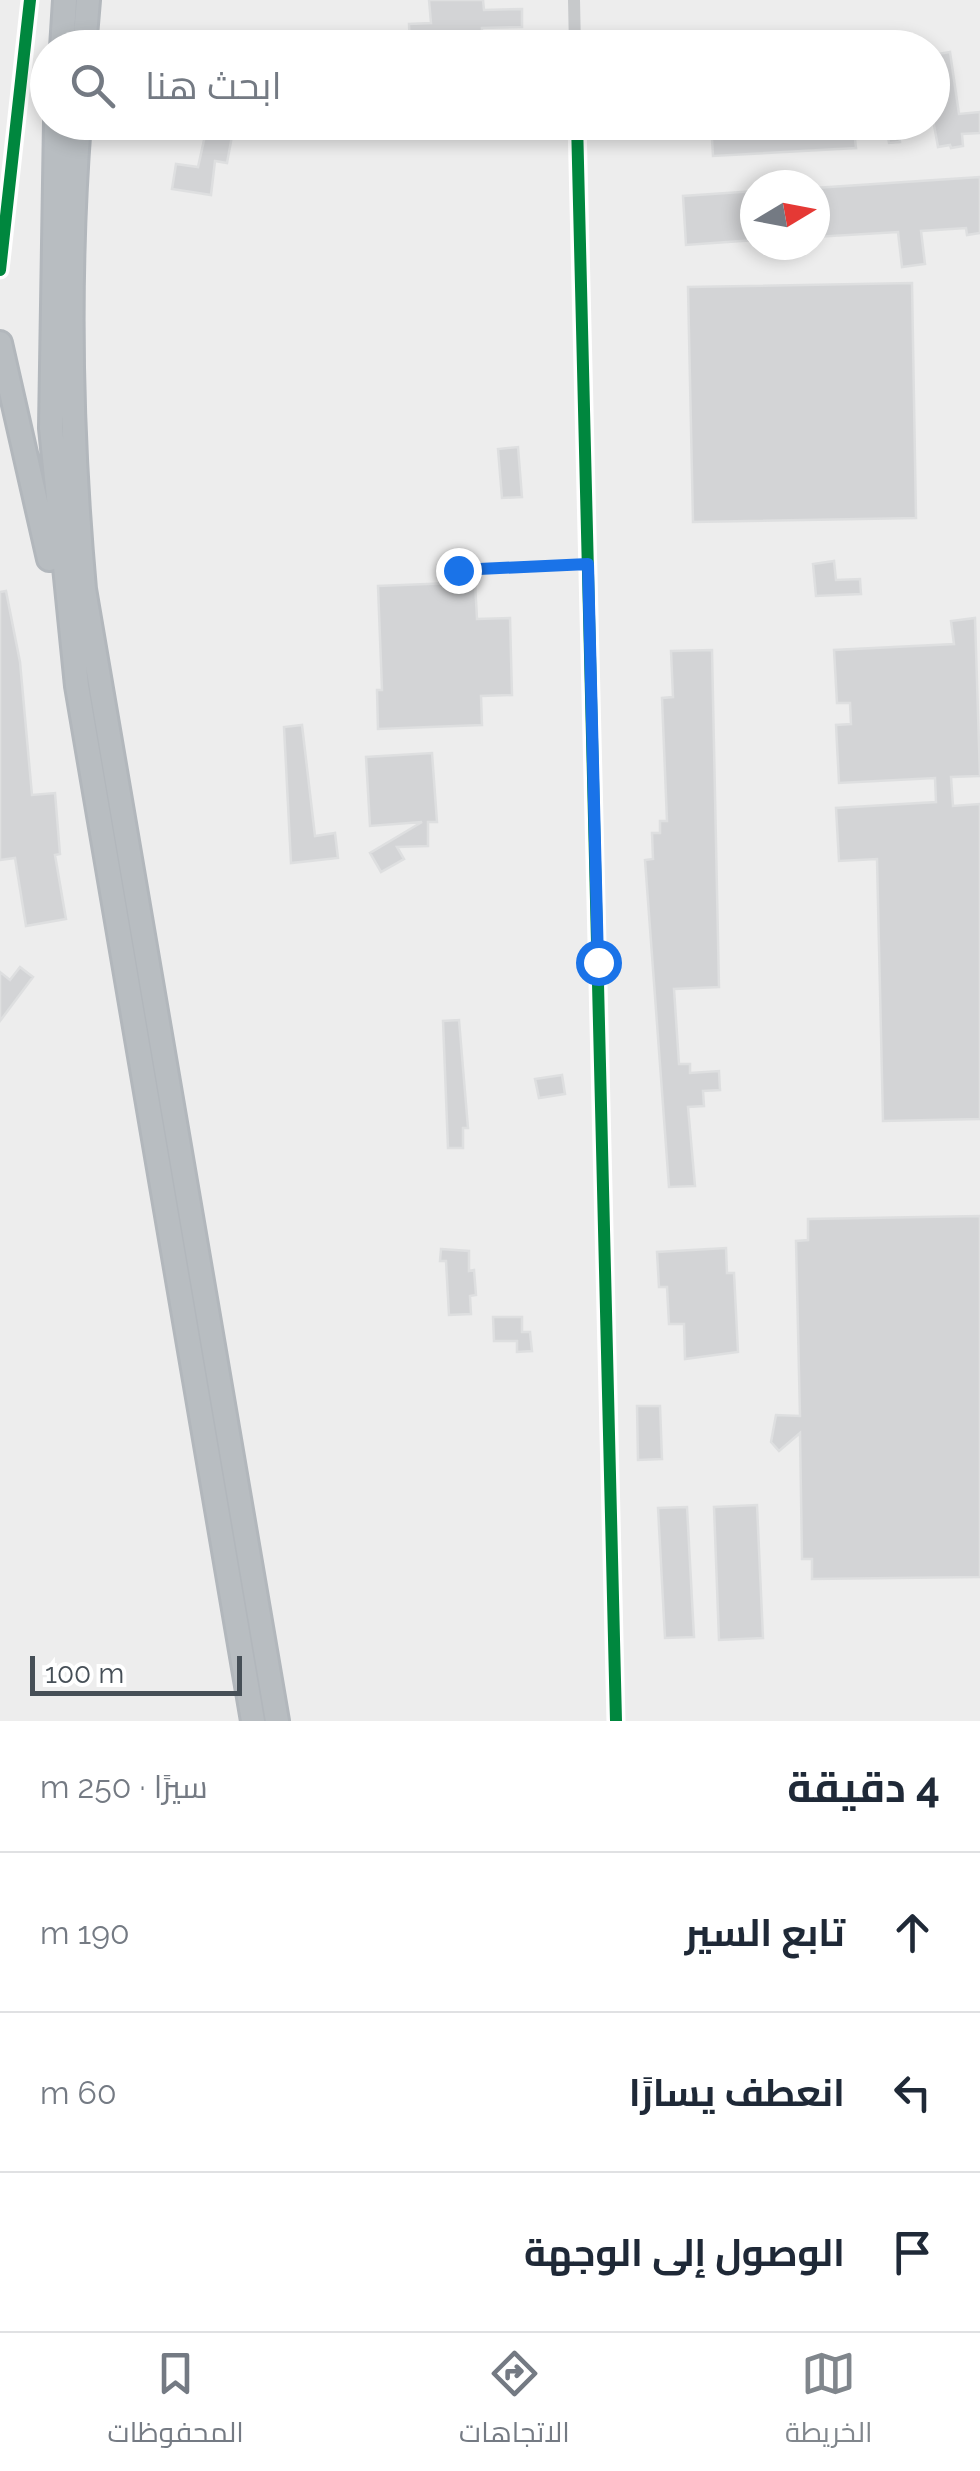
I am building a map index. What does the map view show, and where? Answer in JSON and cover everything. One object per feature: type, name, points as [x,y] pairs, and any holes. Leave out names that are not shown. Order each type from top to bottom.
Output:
[{"type":"highway","points":[[63,30],[65,0]]},
{"type":"highway","points":[[86,30],[88,0]]},
{"type":"highway","points":[[56,140],[50,374],[54,484],[77,686],[253,1721]]},
{"type":"highway","points":[[78,140],[70,315],[73,465],[84,588],[276,1721]]},
{"type":"highway","points":[[0,343],[52,572],[70,622]]},
{"type":"street","points":[[0,270],[30,0]]},
{"type":"street","points":[[574,0],[575,30]]},
{"type":"street","points":[[577,140],[616,1721]]},
{"type":"lane","points":[[458,570],[588,564]]},
{"type":"building","points":[[429,0],[483,0],[484,10],[522,9],[522,27],[409,30],[409,24],[431,23]]},
{"type":"building","points":[[950,52],[959,114],[980,112],[980,133],[962,134],[963,146],[938,147],[937,140],[950,140]]},
{"type":"building","points":[[204,140],[231,140],[227,163],[215,161],[211,195],[172,189],[176,164],[198,167]]},
{"type":"building","points":[[712,140],[855,140],[856,148],[713,156]]},
{"type":"building","points":[[980,177],[980,233],[967,235],[966,228],[921,231],[925,264],[902,267],[898,232],[830,236],[830,187]]},
{"type":"building","points":[[740,192],[740,241],[686,245],[683,196]]},
{"type":"building","points":[[912,283],[916,518],[693,522],[688,287]]},
{"type":"building","points":[[518,447],[522,497],[502,498],[498,449]]},
{"type":"building","points":[[834,561],[836,580],[860,579],[861,594],[816,596],[813,564]]},
{"type":"building","points":[[475,582],[477,619],[510,618],[512,695],[481,696],[482,725],[378,729],[377,690],[382,690],[378,586]]},
{"type":"building","points":[[6,591],[20,662],[32,795],[55,793],[60,854],[55,855],[66,919],[26,926],[15,858],[0,860],[0,592]]},
{"type":"building","points":[[975,618],[980,776],[951,777],[953,806],[980,804],[980,1119],[883,1121],[877,859],[839,861],[836,808],[936,802],[935,778],[839,783],[836,725],[851,724],[850,703],[837,703],[834,650],[954,644],[951,621]]},
{"type":"building","points":[[712,650],[719,987],[674,989],[679,1064],[690,1064],[690,1073],[719,1071],[720,1090],[703,1091],[704,1106],[688,1107],[695,1186],[669,1187],[645,860],[653,859],[652,833],[660,833],[660,821],[667,821],[662,698],[673,697],[671,651]]},
{"type":"building","points":[[302,725],[315,836],[335,833],[338,858],[291,863],[284,727]]},
{"type":"building","points":[[432,753],[437,822],[428,822],[428,846],[397,847],[404,859],[381,872],[370,853],[422,822],[370,826],[366,757]]},
{"type":"building","points":[[20,967],[33,977],[0,1021],[0,972],[10,980]]},
{"type":"building","points":[[459,1020],[468,1128],[463,1128],[463,1148],[448,1148],[443,1021]]},
{"type":"building","points":[[562,1075],[565,1094],[539,1098],[535,1079]]},
{"type":"building","points":[[980,1216],[980,1577],[812,1579],[812,1559],[802,1559],[800,1433],[779,1451],[771,1442],[776,1415],[800,1416],[796,1241],[808,1240],[808,1219]]},
{"type":"building","points":[[726,1248],[727,1273],[734,1273],[738,1352],[685,1359],[684,1324],[669,1324],[667,1287],[659,1287],[657,1252]]},
{"type":"building","points":[[441,1249],[469,1251],[469,1271],[474,1270],[476,1295],[470,1296],[471,1314],[449,1315],[446,1261],[440,1261]]},
{"type":"building","points":[[493,1317],[522,1317],[522,1332],[530,1332],[532,1351],[517,1352],[517,1341],[494,1341]]},
{"type":"building","points":[[637,1406],[660,1406],[662,1459],[638,1460]]},
{"type":"building","points":[[757,1505],[763,1638],[719,1640],[714,1507]]},
{"type":"building","points":[[687,1507],[694,1637],[665,1638],[658,1508]]},
{"type":"cycle path","points":[[0,270],[30,0]]},
{"type":"cycle path","points":[[577,140],[616,1721]]},
{"type":"route","points":[[458,570],[588,564],[598,962]]}]
